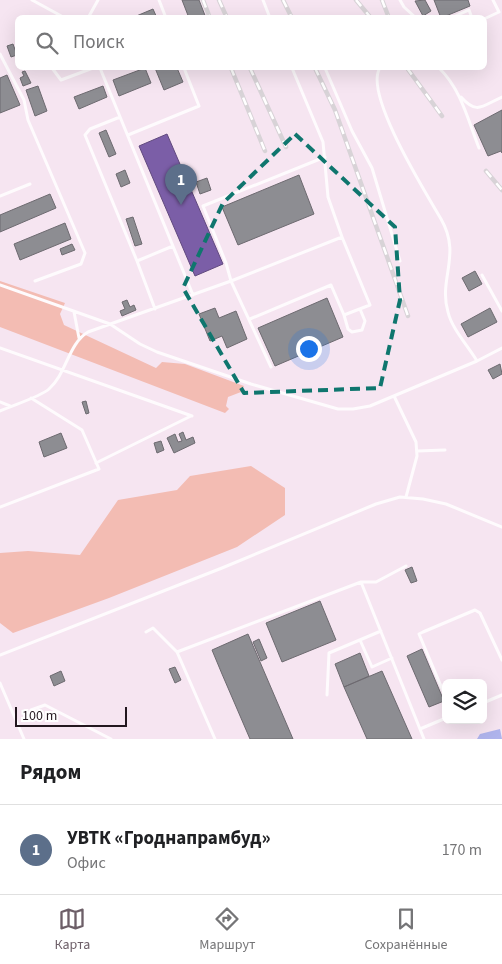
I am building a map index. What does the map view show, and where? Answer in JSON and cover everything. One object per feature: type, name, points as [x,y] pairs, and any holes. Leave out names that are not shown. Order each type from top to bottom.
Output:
[{"type":"lane","points":[[32,0],[60,15]]},
{"type":"lane","points":[[90,15],[98,0]]},
{"type":"lane","points":[[159,0],[165,15]]},
{"type":"lane","points":[[263,0],[269,15]]},
{"type":"lane","points":[[400,0],[404,8],[412,15]]},
{"type":"lane","points":[[487,18],[500,12],[493,0]]},
{"type":"lane","points":[[458,15],[469,10],[471,15]]},
{"type":"lane","points":[[0,54],[24,100],[28,120],[86,253],[81,264],[35,281]]},
{"type":"lane","points":[[54,70],[61,80],[88,70]]},
{"type":"lane","points":[[101,70],[193,295]]},
{"type":"lane","points":[[128,135],[199,106],[185,70]]},
{"type":"lane","points":[[293,70],[323,142],[328,197],[370,305],[344,316]]},
{"type":"lane","points":[[326,70],[352,131],[372,168],[400,260]]},
{"type":"lane","points":[[379,70],[376,76],[376,90],[409,164],[449,233],[451,252],[447,311],[478,361]]},
{"type":"lane","points":[[441,70],[450,78],[460,96],[479,148]]},
{"type":"lane","points":[[460,96],[470,106],[477,108],[502,97]]},
{"type":"lane","points":[[120,116],[90,129],[85,135],[155,309]]},
{"type":"lane","points":[[271,367],[231,281],[203,206],[325,157]]},
{"type":"lane","points":[[0,196],[30,184]]},
{"type":"lane","points":[[79,338],[110,324],[122,322],[342,237]]},
{"type":"lane","points":[[137,261],[173,246]]},
{"type":"lane","points":[[482,275],[502,311]]},
{"type":"lane","points":[[0,285],[110,324],[140,344],[157,352],[251,384],[338,409],[370,406],[478,361],[502,348]]},
{"type":"lane","points":[[250,319],[331,285],[348,329],[352,332],[362,330],[365,321],[360,309]]},
{"type":"lane","points":[[0,411],[49,389],[63,370],[79,338],[74,311]]},
{"type":"lane","points":[[0,348],[192,416],[96,462]]},
{"type":"lane","points":[[394,396],[416,442],[417,451],[406,497]]},
{"type":"lane","points":[[0,507],[99,468],[82,430],[30,398]]},
{"type":"lane","points":[[0,402],[11,406]]},
{"type":"lane","points":[[417,451],[445,450]]},
{"type":"lane","points":[[0,655],[222,568],[376,504],[406,497],[446,504],[502,527]]},
{"type":"lane","points":[[178,652],[361,582],[376,582],[406,566]]},
{"type":"lane","points":[[361,582],[424,739]]},
{"type":"lane","points":[[442,689],[419,634],[423,632],[475,610],[480,613],[502,660]]},
{"type":"lane","points":[[146,632],[153,628],[178,652],[215,739]]},
{"type":"lane","points":[[326,695],[329,653],[381,631]]},
{"type":"lane","points":[[360,640],[372,667],[392,658]]},
{"type":"lane","points":[[0,683],[24,739]]},
{"type":"lane","points":[[487,701],[502,695]]},
{"type":"lane","points":[[31,710],[45,705],[111,739]]},
{"type":"lane","points":[[420,728],[442,720]]},
{"type":"highlighted area","points":[[295,134],[395,227],[400,300],[380,388],[244,393],[183,288],[223,203]]},
{"type":"shaded area","points":[[0,281],[65,303],[60,314],[64,325],[156,368],[162,362],[185,364],[244,386],[241,392],[228,397],[226,406],[229,409],[225,413],[0,327]]},
{"type":"shaded area","points":[[251,466],[285,488],[285,515],[237,547],[109,598],[13,633],[0,623],[0,553],[28,551],[80,555],[118,500],[177,490],[190,476]]},
{"type":"water","points":[[500,729],[502,739],[477,739],[480,734]]},
{"type":"building: Офисы","points":[[167,134],[223,264],[195,276],[139,146]]},
{"type":"building: Промзона","points":[[182,0],[199,0],[205,15],[188,15]]},
{"type":"building: Промзона","points":[[425,0],[431,11],[422,15],[415,1]]},
{"type":"building: Промзона","points":[[434,0],[468,0],[470,6],[448,15],[440,15]]},
{"type":"building: Промзона","points":[[153,9],[156,15],[139,15]]},
{"type":"building: Промзона","points":[[13,44],[15,56],[11,57],[7,46]]},
{"type":"building: Промзона","points":[[140,70],[146,70],[151,83],[119,96],[113,80]]},
{"type":"building: Промзона","points":[[156,70],[178,70],[183,82],[164,90]]},
{"type":"building: Промзона","points":[[25,71],[31,83],[23,86],[20,78],[24,76],[22,72]]},
{"type":"building: Промзона","points":[[7,75],[20,105],[0,113],[0,78]]},
{"type":"building: Промзона","points":[[38,86],[47,111],[35,116],[26,90]]},
{"type":"building: Промзона","points":[[103,86],[107,97],[79,109],[74,97]]},
{"type":"building: Промзона","points":[[502,110],[502,153],[501,151],[488,156],[474,125]]},
{"type":"building: Промзона","points":[[106,130],[116,154],[109,157],[99,133]]},
{"type":"building: Промзона","points":[[125,170],[130,183],[121,187],[116,174]]},
{"type":"building: Промзона","points":[[299,175],[314,214],[238,245],[222,207]]},
{"type":"building: Промзона","points":[[207,178],[211,190],[200,194],[196,182]]},
{"type":"building: Промзона","points":[[50,194],[56,208],[0,232],[0,215]]},
{"type":"building: Промзона","points":[[133,217],[142,244],[135,246],[126,219]]},
{"type":"building: Промзона","points":[[65,223],[71,239],[20,260],[14,244]]},
{"type":"building: Промзона","points":[[72,244],[75,250],[62,255],[60,249]]},
{"type":"building: Промзона","points":[[475,271],[482,284],[469,291],[462,278]]},
{"type":"building: Промзона","points":[[327,298],[343,337],[275,366],[258,328]]},
{"type":"building: Промзона","points":[[127,300],[130,307],[134,305],[136,310],[122,316],[120,311],[125,309],[122,302]]},
{"type":"building: Промзона","points":[[215,308],[219,318],[236,311],[247,339],[227,348],[222,336],[210,341],[199,314]]},
{"type":"building: Промзона","points":[[490,308],[497,322],[468,337],[461,324]]},
{"type":"building: Промзона","points":[[500,364],[502,374],[493,379],[488,370]]},
{"type":"building: Промзона","points":[[86,401],[89,413],[86,414],[82,402]]},
{"type":"building: Промзона","points":[[183,432],[186,440],[193,437],[195,443],[174,453],[167,438],[175,434],[178,442],[182,441],[179,434]]},
{"type":"building: Промзона","points":[[61,433],[67,448],[44,457],[39,442]]},
{"type":"building: Промзона","points":[[161,441],[164,450],[157,453],[154,443]]},
{"type":"building: Промзона","points":[[412,567],[417,581],[411,583],[405,570]]},
{"type":"building: Промзона","points":[[320,601],[336,640],[282,662],[266,623]]},
{"type":"building: Промзона","points":[[248,634],[293,739],[250,739],[222,674],[212,650]]},
{"type":"building: Промзона","points":[[259,639],[267,658],[261,661],[253,642]]},
{"type":"building: Промзона","points":[[422,649],[442,696],[442,702],[429,707],[407,656]]},
{"type":"building: Промзона","points":[[360,653],[369,676],[344,687],[335,664]]},
{"type":"building: Промзона","points":[[175,667],[181,680],[175,683],[169,669]]},
{"type":"building: Промзона","points":[[61,671],[65,681],[54,686],[50,676]]},
{"type":"building: Промзона","points":[[382,671],[412,739],[367,739],[344,687]]},
{"type":"railway","points":[[203,0],[209,15]]},
{"type":"railway","points":[[219,0],[226,15]]},
{"type":"railway","points":[[283,0],[290,15]]},
{"type":"railway","points":[[356,0],[368,15]]},
{"type":"railway","points":[[382,0],[388,15]]},
{"type":"railway","points":[[232,70],[265,151]]},
{"type":"railway","points":[[251,70],[286,147]]},
{"type":"railway","points":[[316,70],[335,110],[408,316]]},
{"type":"railway","points":[[408,70],[442,116]]},
{"type":"railway","points":[[486,171],[502,190]]},
{"type":"place","name":"УВТК «Гроднапрамбуд»","points":[[181,205]]}]
